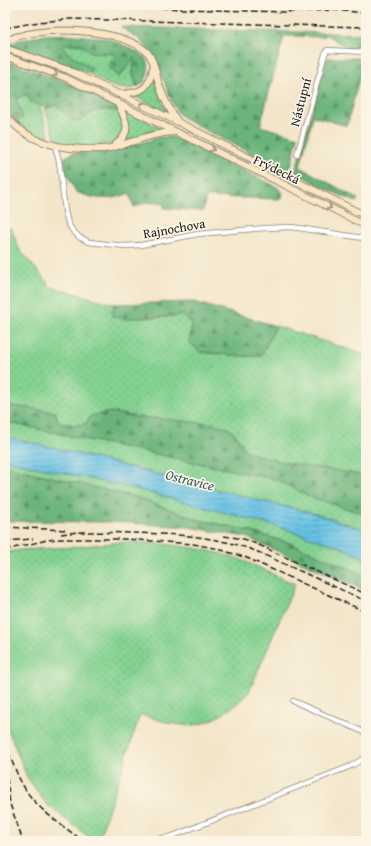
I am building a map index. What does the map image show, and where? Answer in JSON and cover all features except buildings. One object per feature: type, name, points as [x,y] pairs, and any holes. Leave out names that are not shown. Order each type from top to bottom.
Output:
[{"type":"main road","points":[[5,42],[23,34],[50,30],[72,30],[96,33],[121,39],[138,46],[148,54],[154,66],[164,100],[178,122]]},
{"type":"main road","name":"Frýdecká","points":[[5,48],[26,54],[68,70],[178,122],[366,216]]},
{"type":"main road","name":"Frýdecká","points":[[5,56],[66,78],[117,102],[366,226]]},
{"type":"main road","points":[[119,94],[132,93],[142,90],[150,82],[154,66]]},
{"type":"main road","points":[[110,148],[122,140],[126,130],[124,117],[117,102]]},
{"type":"main road","points":[[5,114],[13,124],[23,132],[35,139],[55,146],[86,149],[110,148],[153,134],[177,132]]},
{"type":"street","name":"Nástupní","points":[[297,155],[325,54],[328,50],[366,52]]},
{"type":"street","name":"Rajnochova","points":[[55,146],[59,161],[65,211],[68,223],[75,233],[87,242],[119,245],[141,245],[198,234],[292,227],[363,238],[366,243]]},
{"type":"street","points":[[293,701],[366,733]]},
{"type":"street","points":[[144,841],[170,837],[351,766],[366,757]]},
{"type":"green space","points":[[121,27],[366,34],[366,47],[348,48],[325,34],[324,37],[284,36],[260,126],[298,137],[290,170],[287,172],[186,120],[178,113],[172,102],[154,55],[139,39]]},
{"type":"green space","points":[[45,35],[92,37],[108,39],[122,44],[139,53],[146,59],[149,66],[146,79],[137,87],[133,74],[134,58],[119,77],[109,67],[115,54],[91,52],[80,44],[64,44],[65,51],[92,69],[90,74],[8,45],[20,40]]},
{"type":"green space","points":[[64,43],[80,44],[91,52],[115,54],[119,77],[135,57],[133,74],[137,87],[124,89],[106,84],[90,74],[92,69],[65,51]]},
{"type":"green space","points":[[327,58],[364,58],[347,126],[313,116],[300,167],[358,199],[356,202],[295,172]]},
{"type":"green space","points":[[5,61],[56,78],[110,102],[119,111],[98,110],[80,121],[70,119],[56,105],[45,109],[43,105],[42,106],[31,102],[27,94],[16,99],[23,118],[16,121],[5,106]]},
{"type":"green space","points":[[154,76],[161,100],[170,114],[134,96],[147,89]]},
{"type":"green space","points":[[27,94],[31,102],[42,106],[40,107],[50,139],[26,129],[16,121],[23,118],[16,99]]},
{"type":"green space","points":[[56,105],[70,119],[80,121],[98,110],[119,111],[123,125],[121,137],[113,144],[81,146],[57,143],[45,109]]},
{"type":"green space","points":[[124,110],[165,130],[145,134],[122,143],[128,134]]},
{"type":"green space","points":[[160,137],[176,137],[277,187],[283,193],[281,199],[206,197],[203,211],[164,208],[164,204],[147,202],[134,207],[129,193],[115,198],[96,198],[76,192],[66,172],[64,158],[73,153],[110,152]]},
{"type":"green space","points":[[11,228],[19,249],[51,287],[114,304],[112,316],[158,318],[183,315],[193,322],[200,352],[239,356],[261,356],[276,326],[366,355],[366,474],[363,475],[319,469],[264,458],[244,449],[237,436],[111,412],[82,425],[63,424],[57,419],[56,412],[5,405],[5,242],[9,241],[6,230]]},
{"type":"green space","points":[[194,302],[276,326],[261,356],[239,356],[200,352],[189,342],[192,323],[183,315],[125,319],[112,316],[114,304]]},
{"type":"green space","points":[[5,405],[56,412],[57,419],[63,424],[82,425],[87,422],[90,416],[111,412],[130,416],[215,424],[230,429],[237,436],[245,450],[254,454],[287,463],[363,475],[366,474],[366,513],[351,510],[308,496],[278,480],[5,422]]},
{"type":"green space","points":[[5,422],[278,480],[308,496],[366,512],[366,530],[309,512],[55,448],[5,438]]},
{"type":"green space","points":[[5,460],[132,488],[275,526],[341,547],[366,559],[366,576],[292,544],[242,529],[199,520],[135,497],[5,466]]},
{"type":"green space","points":[[5,466],[135,497],[199,520],[242,529],[292,544],[366,576],[366,591],[246,537],[189,527],[112,522],[5,521]]},
{"type":"green space","points":[[122,542],[179,546],[222,554],[236,558],[295,584],[249,692],[235,705],[210,721],[192,725],[171,723],[140,715],[98,841],[94,841],[46,804],[27,777],[5,722],[5,553],[19,550],[74,547]]},
{"type":"water","points":[[5,437],[55,448],[309,512],[366,530],[366,559],[341,547],[275,526],[132,488],[5,460]]},
{"type":"railway","points":[[126,5],[185,9],[282,12],[333,10],[366,13]]},
{"type":"railway","points":[[5,28],[39,22],[71,19],[366,27]]},
{"type":"railway","points":[[5,527],[67,530]]},
{"type":"railway","points":[[61,534],[78,532],[155,534],[218,540],[258,552],[366,601]]},
{"type":"railway","points":[[224,536],[244,539],[259,545],[366,594]]},
{"type":"railway","points":[[5,541],[33,539]]},
{"type":"railway","points":[[5,550],[47,540],[61,539],[125,539],[193,544],[215,548],[247,558],[366,612]]},
{"type":"railway","points":[[5,744],[20,780],[27,792],[39,806],[83,841]]},
{"type":"railway","points":[[5,760],[10,804],[23,841]]},
{"type":"water label","name":"Ostravice","points":[[190,480]]}]
